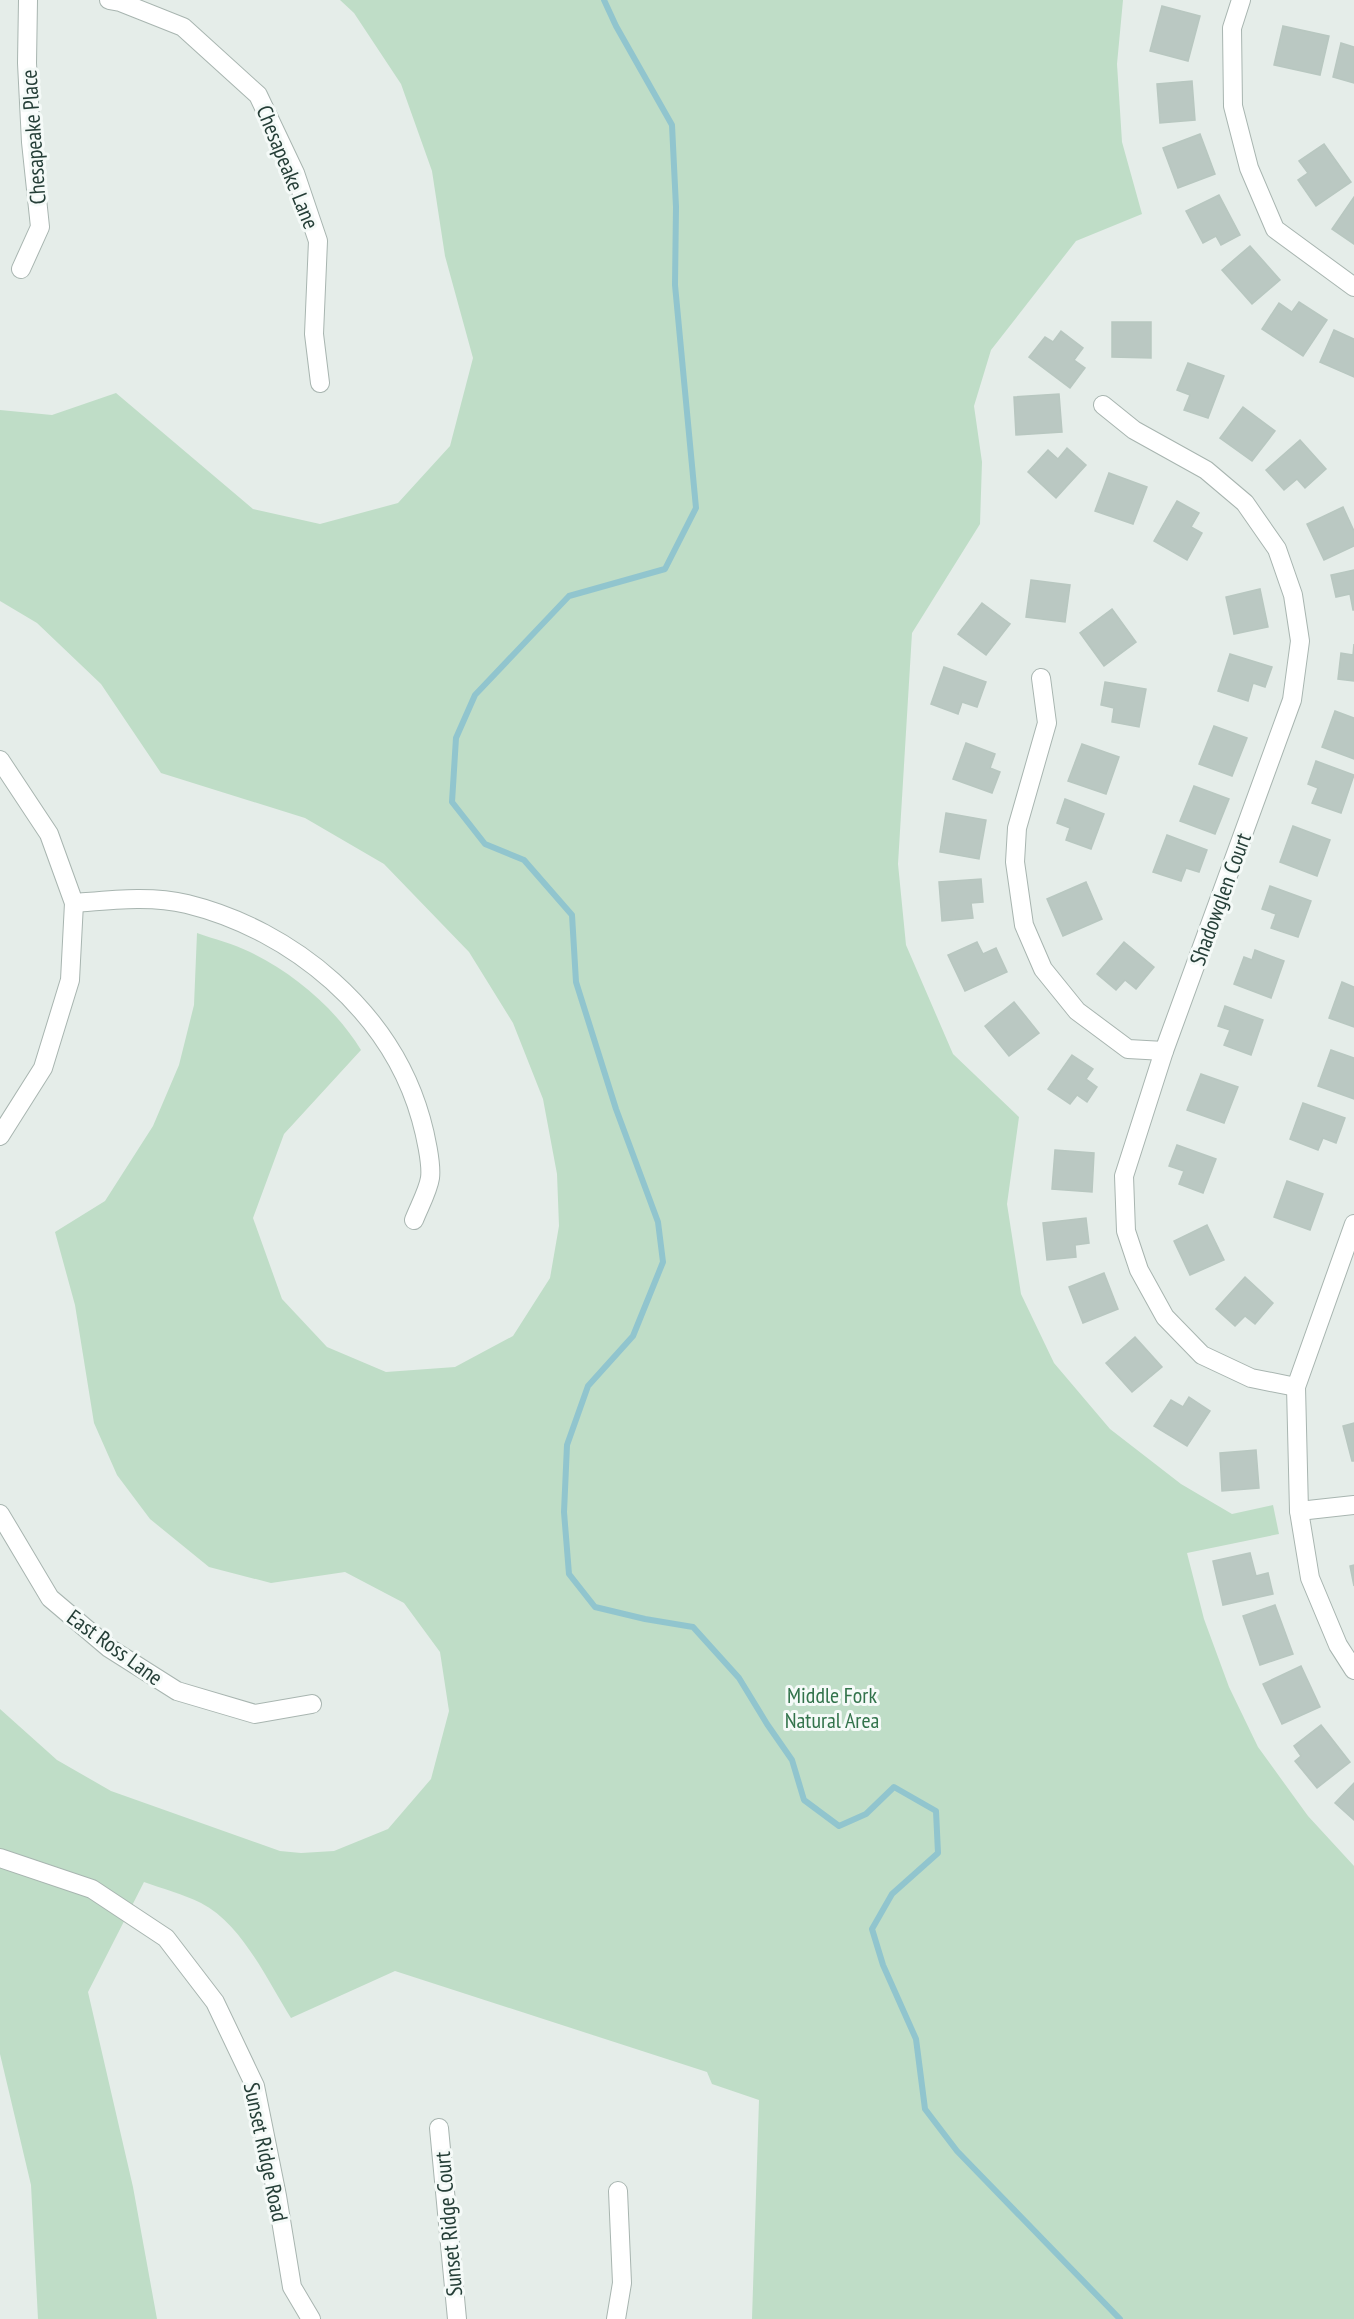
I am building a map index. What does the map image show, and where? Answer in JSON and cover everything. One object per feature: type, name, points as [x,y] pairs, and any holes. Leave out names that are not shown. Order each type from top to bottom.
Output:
[{"type":"street","name":"Chesapeake Place","points":[[21,269],[40,227],[31,142],[27,63],[28,0]]},
{"type":"street","name":"Chesapeake Lane","points":[[109,0],[120,2],[183,27],[258,95],[295,173],[318,241],[314,334],[320,383]]},
{"type":"street","points":[[1241,0],[1232,28],[1233,106],[1249,168],[1275,229],[1354,287]]},
{"type":"street","name":"Shadowglen Court","points":[[1103,405],[1134,430],[1206,470],[1245,503],[1277,549],[1293,595],[1300,641],[1292,700],[1164,1051],[1124,1176],[1126,1231],[1139,1270],[1165,1317],[1202,1355],[1251,1378],[1296,1387]]},
{"type":"street","points":[[1041,678],[1047,723],[1017,828],[1015,862],[1024,925],[1043,969],[1077,1011],[1128,1049],[1164,1051]]},
{"type":"street","points":[[0,760],[49,834],[74,903],[70,981],[43,1068],[0,1136]]},
{"type":"street","points":[[74,903],[139,898],[186,903],[233,918],[286,944],[330,978],[363,1013],[395,1057],[414,1094],[425,1134],[430,1178],[414,1220]]},
{"type":"street","points":[[1354,1224],[1296,1387],[1299,1511],[1310,1578],[1338,1645],[1354,1670]]},
{"type":"street","points":[[1299,1511],[1354,1505]]},
{"type":"street","name":"East Ross Lane","points":[[0,1514],[50,1598],[109,1648],[177,1691],[255,1714],[312,1704]]},
{"type":"street","name":"Sunset Ridge Road","points":[[0,1858],[92,1889],[166,1938],[215,2002],[255,2086],[292,2287],[311,2319]]},
{"type":"street","name":"Sunset Ridge Court","points":[[439,2128],[457,2319]]},
{"type":"street","points":[[616,2319],[622,2283],[618,2191]]},
{"type":"green space","name":"Middle Fork Natural Area","points":[[340,0],[1123,0],[1117,64],[1122,142],[1142,214],[1076,241],[991,350],[974,406],[982,462],[980,524],[912,633],[898,864],[906,945],[953,1054],[1019,1117],[1007,1204],[1021,1294],[1054,1363],[1110,1429],[1181,1484],[1232,1514],[1273,1505],[1279,1534],[1187,1553],[1204,1619],[1229,1687],[1258,1747],[1308,1816],[1354,1866],[1354,2319],[752,2319],[759,2100],[712,2084],[707,2072],[395,1971],[291,2018],[263,1970],[229,1924],[216,1912],[201,1903],[144,1882],[88,1992],[133,2187],[157,2319],[38,2319],[31,2185],[0,2054],[0,1709],[57,1760],[111,1791],[280,1851],[301,1853],[334,1851],[388,1829],[431,1779],[449,1711],[440,1652],[404,1603],[345,1572],[271,1583],[209,1567],[150,1519],[117,1475],[94,1423],[75,1305],[55,1232],[105,1201],[153,1126],[179,1065],[194,1005],[197,933],[250,952],[283,971],[313,993],[326,1006],[361,1050],[284,1134],[253,1218],[282,1299],[327,1347],[386,1372],[455,1367],[513,1336],[550,1278],[559,1226],[557,1174],[543,1099],[513,1023],[469,952],[384,864],[305,818],[161,773],[101,684],[37,623],[0,601],[0,410],[52,415],[116,393],[253,509],[320,524],[398,503],[450,446],[473,358],[445,256],[432,171],[401,84],[354,13]]},
{"type":"building","points":[[1162,6],[1200,16],[1188,61],[1150,51]]},
{"type":"building","points":[[1283,26],[1329,36],[1320,75],[1274,65]]},
{"type":"building","points":[[1341,43],[1354,47],[1354,83],[1333,77]]},
{"type":"building","points":[[1192,81],[1195,120],[1160,123],[1157,84]]},
{"type":"building","points":[[1200,134],[1215,174],[1178,188],[1163,148]]},
{"type":"building","points":[[1324,144],[1351,182],[1316,206],[1298,180],[1308,173],[1299,161]]},
{"type":"building","points":[[1219,195],[1240,235],[1221,245],[1216,236],[1203,243],[1186,211]]},
{"type":"building","points":[[1354,197],[1354,244],[1332,229]]},
{"type":"building","points":[[1250,246],[1280,280],[1252,304],[1222,270]]},
{"type":"building","points":[[1299,302],[1327,320],[1303,356],[1262,329],[1279,303],[1292,312]]},
{"type":"building","points":[[1112,322],[1151,322],[1151,358],[1112,357]]},
{"type":"building","points":[[1334,330],[1354,339],[1354,377],[1320,362]]},
{"type":"building","points":[[1061,331],[1083,348],[1074,360],[1085,368],[1070,388],[1029,357],[1045,337],[1053,342]]},
{"type":"building","points":[[1188,363],[1224,376],[1208,418],[1184,410],[1190,395],[1177,390]]},
{"type":"building","points":[[1059,394],[1062,432],[1016,435],[1014,397]]},
{"type":"building","points":[[1243,407],[1275,431],[1252,461],[1220,438]]},
{"type":"building","points":[[1300,440],[1326,469],[1305,488],[1297,479],[1284,490],[1266,470]]},
{"type":"building","points":[[1067,448],[1086,465],[1056,498],[1028,472],[1048,450],[1058,459]]},
{"type":"building","points":[[1109,473],[1147,487],[1133,524],[1095,511]]},
{"type":"building","points":[[1177,501],[1199,513],[1191,527],[1202,533],[1187,560],[1154,541]]},
{"type":"building","points":[[1343,507],[1354,531],[1354,546],[1324,560],[1307,524]]},
{"type":"building","points":[[1354,570],[1353,610],[1350,594],[1336,597],[1331,575]]},
{"type":"building","points":[[1031,580],[1070,585],[1065,622],[1026,617]]},
{"type":"building","points":[[1260,589],[1268,627],[1234,634],[1226,597]]},
{"type":"building","points":[[982,603],[1010,624],[986,655],[958,634]]},
{"type":"building","points":[[1112,609],[1136,642],[1104,666],[1080,633]]},
{"type":"building","points":[[1354,644],[1354,681],[1338,679],[1341,653],[1353,655]]},
{"type":"building","points":[[1230,654],[1272,667],[1265,687],[1253,683],[1248,701],[1218,691]]},
{"type":"building","points":[[944,667],[986,682],[977,707],[962,702],[958,714],[931,704]]},
{"type":"building","points":[[1105,682],[1146,689],[1139,727],[1112,722],[1114,708],[1101,705]]},
{"type":"building","points":[[1335,711],[1354,718],[1354,759],[1322,747]]},
{"type":"building","points":[[1214,726],[1247,738],[1232,776],[1199,764]]},
{"type":"building","points":[[966,743],[995,754],[990,768],[1000,772],[992,793],[953,779]]},
{"type":"building","points":[[1082,744],[1119,757],[1106,794],[1068,781]]},
{"type":"building","points":[[1316,761],[1354,775],[1341,813],[1312,803],[1318,788],[1308,784]]},
{"type":"building","points":[[1194,786],[1229,799],[1215,834],[1180,821]]},
{"type":"building","points":[[1065,799],[1104,814],[1091,849],[1066,840],[1070,828],[1057,823]]},
{"type":"building","points":[[946,813],[986,820],[979,859],[940,852]]},
{"type":"building","points":[[1293,826],[1330,840],[1317,876],[1280,862]]},
{"type":"building","points":[[1167,835],[1207,850],[1199,872],[1186,868],[1181,881],[1153,872]]},
{"type":"building","points":[[981,879],[983,902],[971,903],[973,918],[942,921],[939,882]]},
{"type":"building","points":[[1086,882],[1102,919],[1063,936],[1047,899]]},
{"type":"building","points":[[1270,886],[1311,901],[1298,937],[1271,928],[1276,914],[1262,909]]},
{"type":"building","points":[[977,942],[983,954],[996,948],[1007,972],[965,991],[948,955]]},
{"type":"building","points":[[1124,942],[1154,967],[1136,989],[1125,980],[1116,990],[1097,974]]},
{"type":"building","points":[[1255,950],[1284,961],[1271,998],[1234,984],[1244,957],[1252,960]]},
{"type":"building","points":[[1342,982],[1354,987],[1354,1027],[1329,1018]]},
{"type":"building","points":[[1014,1002],[1039,1033],[1009,1056],[985,1026]]},
{"type":"building","points":[[1225,1006],[1263,1020],[1251,1055],[1224,1045],[1230,1030],[1218,1026]]},
{"type":"building","points":[[1331,1050],[1354,1058],[1354,1099],[1318,1086]]},
{"type":"building","points":[[1072,1055],[1093,1069],[1086,1079],[1097,1087],[1087,1102],[1077,1095],[1070,1104],[1048,1089]]},
{"type":"building","points":[[1201,1074],[1238,1087],[1224,1123],[1187,1110]]},
{"type":"building","points":[[1303,1103],[1345,1118],[1336,1143],[1323,1138],[1318,1150],[1290,1139]]},
{"type":"building","points":[[1177,1145],[1216,1159],[1203,1193],[1179,1184],[1184,1171],[1169,1166]]},
{"type":"building","points":[[1055,1150],[1094,1153],[1092,1192],[1052,1189]]},
{"type":"building","points":[[1287,1181],[1323,1194],[1310,1230],[1274,1217]]},
{"type":"building","points":[[1086,1218],[1089,1243],[1075,1245],[1076,1257],[1047,1260],[1043,1223]]},
{"type":"building","points":[[1207,1225],[1224,1260],[1190,1275],[1174,1241]]},
{"type":"building","points":[[1104,1273],[1118,1309],[1083,1323],[1069,1287]]},
{"type":"building","points":[[1245,1277],[1273,1303],[1255,1324],[1245,1316],[1235,1326],[1216,1309]]},
{"type":"building","points":[[1135,1337],[1162,1367],[1132,1392],[1106,1363]]},
{"type":"building","points":[[1189,1397],[1210,1411],[1187,1446],[1154,1426],[1171,1400],[1183,1407]]},
{"type":"building","points":[[1354,1423],[1354,1461],[1352,1461],[1343,1426]]},
{"type":"building","points":[[1256,1450],[1259,1488],[1222,1491],[1220,1453]]},
{"type":"building","points":[[1250,1553],[1256,1576],[1268,1573],[1273,1594],[1223,1605],[1213,1561]]},
{"type":"building","points":[[1354,1565],[1354,1586],[1350,1566]]},
{"type":"building","points":[[1275,1605],[1293,1654],[1260,1665],[1243,1616]]},
{"type":"building","points":[[1301,1666],[1320,1707],[1282,1724],[1263,1684]]},
{"type":"building","points":[[1321,1725],[1350,1762],[1317,1788],[1295,1761],[1301,1756],[1294,1746]]},
{"type":"building","points":[[1354,1783],[1354,1820],[1335,1803]]},
{"type":"waterway","points":[[604,0],[616,26],[672,125],[676,207],[675,285],[696,508],[665,569],[569,596],[475,695],[456,738],[452,802],[485,844],[524,860],[572,915],[576,982],[616,1109],[658,1222],[663,1262],[633,1336],[588,1386],[567,1445],[564,1512],[569,1574],[595,1607],[693,1627],[739,1678],[792,1760],[804,1800],[839,1826],[866,1814],[894,1787],[936,1811],[938,1853],[892,1894],[872,1929],[883,1965],[916,2039],[925,2109],[957,2151],[1120,2319]]}]
